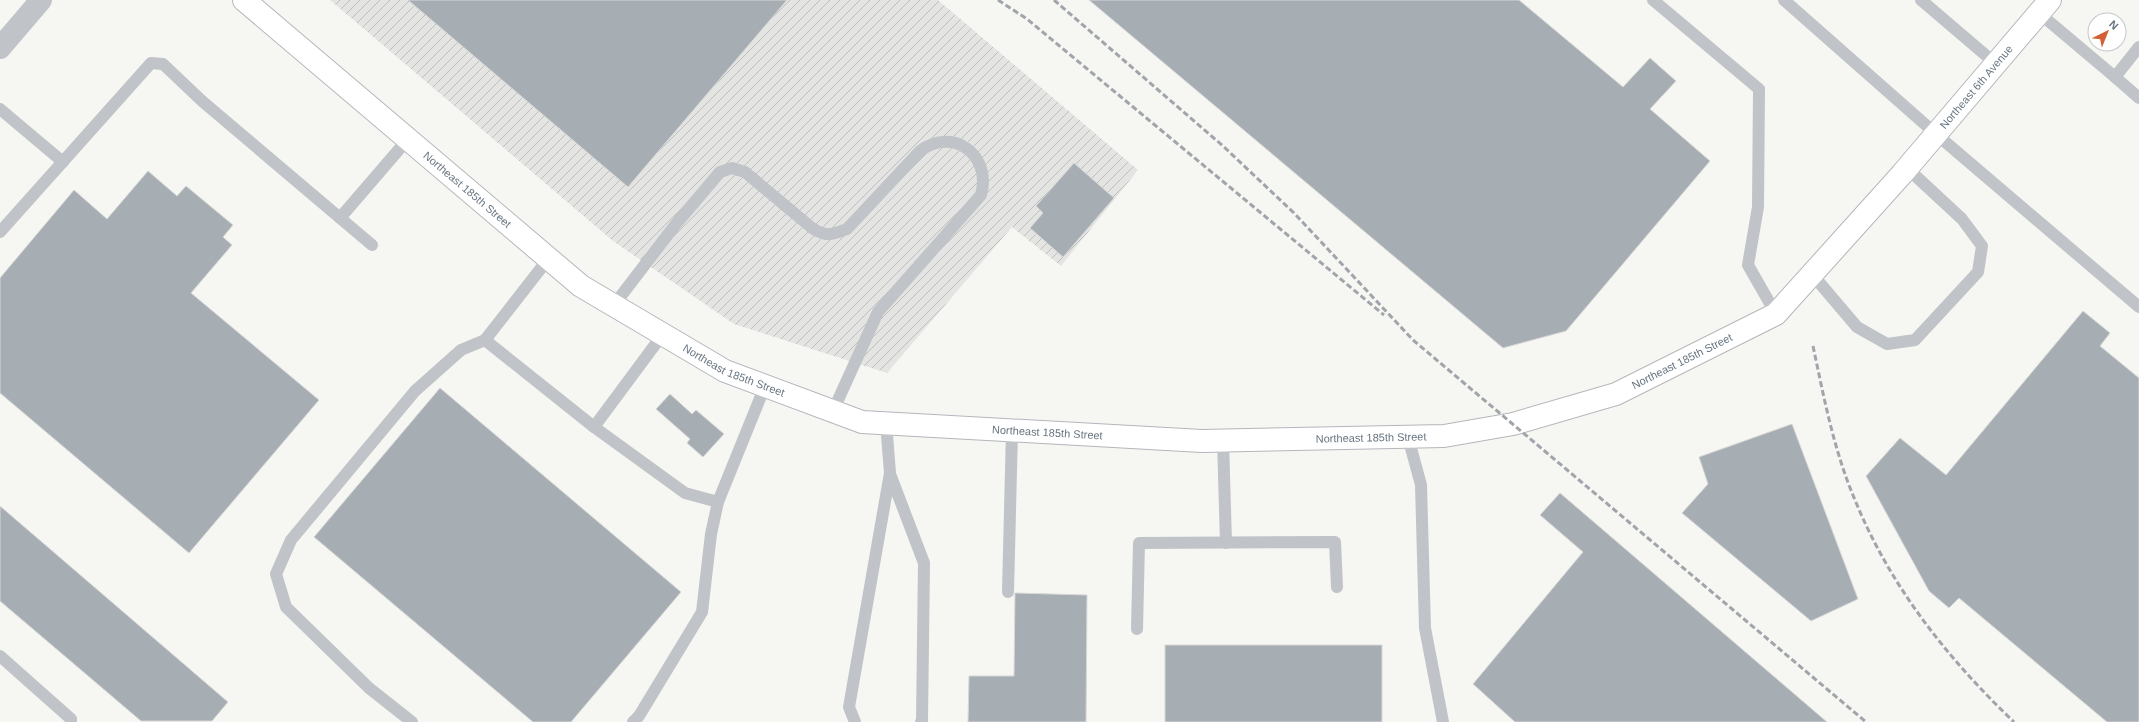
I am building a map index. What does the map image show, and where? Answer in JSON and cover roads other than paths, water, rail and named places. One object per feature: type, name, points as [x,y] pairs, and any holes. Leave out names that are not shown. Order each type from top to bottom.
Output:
[{"type":"street","points":[[0,48],[41,0]]},
{"type":"street","name":"Northeast 185th Street","points":[[244,0],[581,286],[725,371],[862,422],[1223,440],[1444,436],[1513,424],[1616,394],[1776,314],[1905,171]]},
{"type":"street","name":"Northeast 6th Avenue","points":[[1905,171],[2045,6]]},
{"type":"lane","points":[[1653,0],[1759,89],[1758,207],[1748,265],[1776,314]]},
{"type":"lane","points":[[1784,0],[1936,134],[2139,307]]},
{"type":"lane","points":[[1921,0],[1996,64]]},
{"type":"lane","points":[[2045,6],[2115,77],[2139,98]]},
{"type":"lane","points":[[2115,77],[2139,47]]},
{"type":"lane","points":[[0,232],[151,63],[163,64],[202,101],[372,245]]},
{"type":"lane","points":[[0,109],[63,162]]},
{"type":"lane","points":[[340,218],[408,139]]},
{"type":"lane","points":[[614,305],[676,224],[720,172],[732,168],[745,172],[812,228],[823,235],[835,234],[847,229],[920,151],[930,143],[941,141],[954,142],[968,149],[979,161],[984,184],[981,195],[878,312],[833,411]]},
{"type":"lane","points":[[1812,274],[1857,327],[1887,344],[1915,340],[1978,272],[1982,246],[1962,219],[1905,171]]},
{"type":"lane","points":[[412,722],[369,688],[286,607],[276,574],[291,540],[415,391],[461,350],[485,340],[549,258]]},
{"type":"lane","points":[[594,427],[663,334]]},
{"type":"lane","points":[[485,340],[594,427],[685,492],[718,502]]},
{"type":"lane","points":[[633,722],[639,716],[702,612],[711,534],[718,502],[765,386]]},
{"type":"lane","points":[[855,722],[849,707],[890,473],[886,423]]},
{"type":"lane","points":[[1008,592],[1012,430]]},
{"type":"lane","points":[[1408,437],[1422,485],[1424,628],[1443,722]]},
{"type":"lane","points":[[1223,440],[1226,543]]},
{"type":"lane","points":[[890,473],[924,564],[921,722]]},
{"type":"lane","points":[[1137,629],[1138,543],[1336,542],[1337,587]]},
{"type":"lane","points":[[0,656],[71,719],[71,722]]},
{"type":"railway","points":[[998,0],[1027,19],[1384,315]]},
{"type":"railway","points":[[1054,0],[1223,146],[1294,213],[1413,340],[1866,722]]},
{"type":"railway","points":[[1813,346],[1830,424],[1841,463],[1869,532],[1885,562],[1922,619],[1943,646],[1989,698],[2014,722]]}]
